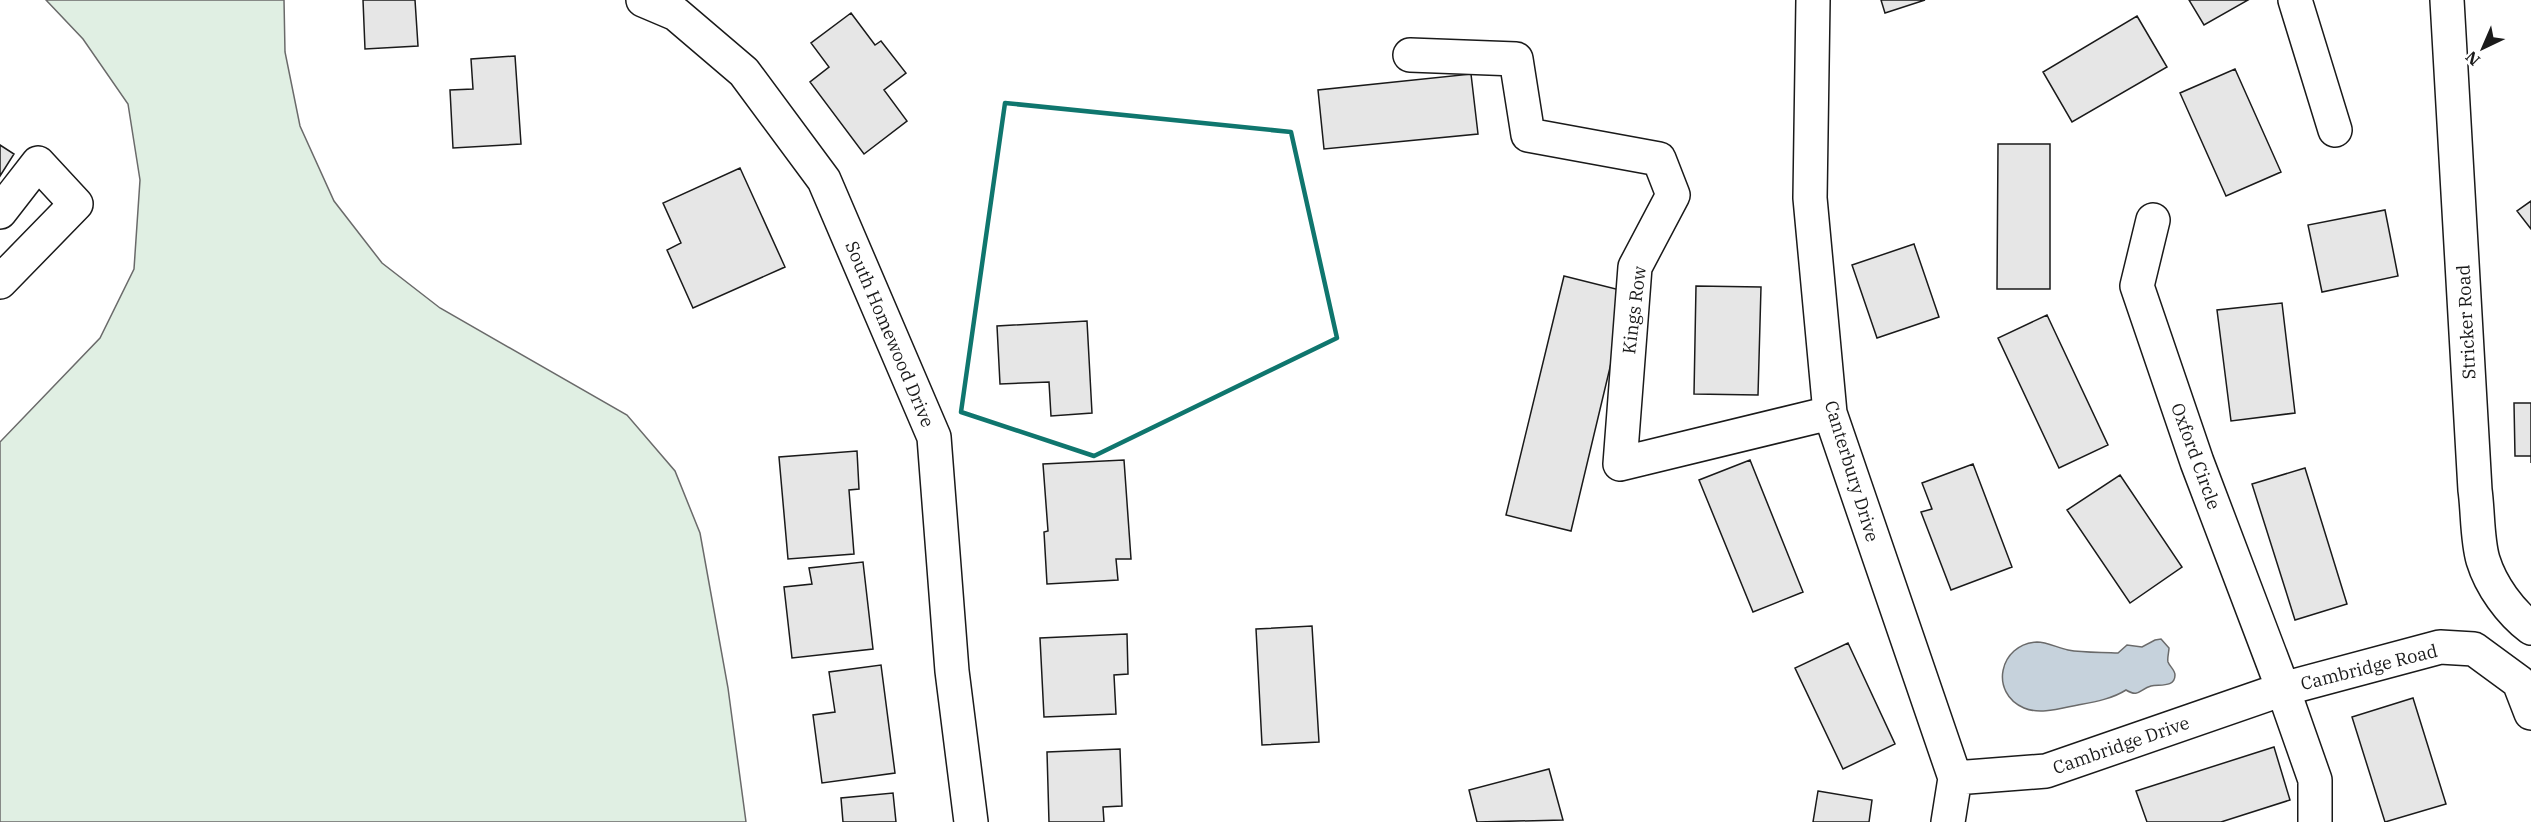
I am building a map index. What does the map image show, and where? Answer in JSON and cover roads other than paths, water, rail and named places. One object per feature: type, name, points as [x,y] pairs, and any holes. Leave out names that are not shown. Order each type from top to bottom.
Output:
[{"type":"street","name":"South Homewood Drive","points":[[644,0],[676,14],[744,72],[824,180],[934,437],[952,671],[971,822]]},
{"type":"street","name":"Canterbury Drive","points":[[1813,0],[1810,198],[1830,413],[1955,778],[1948,822]]},
{"type":"street","points":[[2295,0],[2335,130]]},
{"type":"street","name":"Stricker Road","points":[[2447,0],[2475,490],[2483,559],[2497,589],[2516,617],[2531,628]]},
{"type":"street","name":"Kings Row","points":[[1410,55],[1516,59],[1528,135],[1659,159],[1673,195],[1635,267],[1620,464],[1830,413]]},
{"type":"street","points":[[0,212],[38,163],[76,204],[0,282]]},
{"type":"street","name":"Oxford Circle","points":[[2153,220],[2137,286],[2197,462],[2315,780],[2315,822]]},
{"type":"street","name":"Cambridge Road","points":[[2283,689],[2440,647],[2474,649],[2518,682],[2531,713]]},
{"type":"street","name":"Cambridge Drive","points":[[1955,778],[2046,771],[2283,689]]}]
